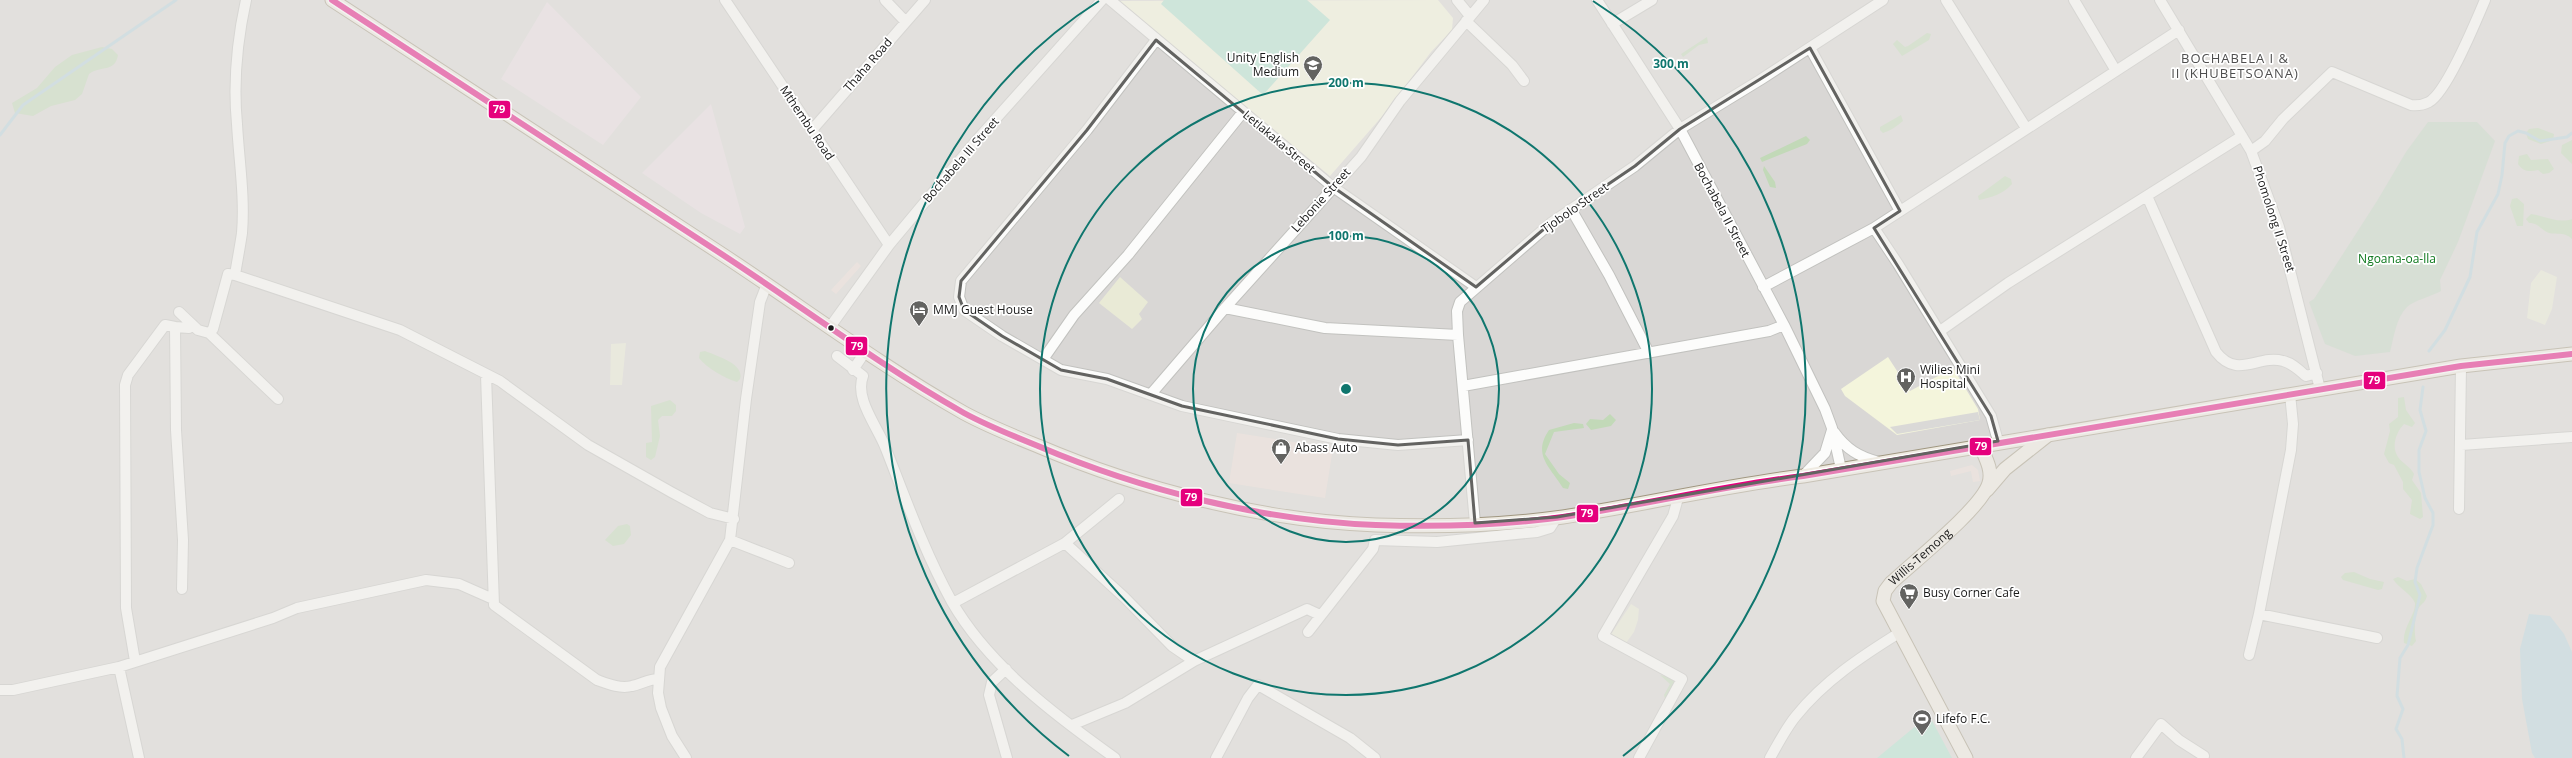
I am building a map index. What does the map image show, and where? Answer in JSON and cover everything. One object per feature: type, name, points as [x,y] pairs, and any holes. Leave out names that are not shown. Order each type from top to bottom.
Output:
[{"type":"main road","points":[[332,0],[767,284],[865,352],[989,426],[1092,468],[1170,492],[1311,520],[1377,525],[1475,523],[1557,518],[1678,498],[1735,485],[1802,476],[1998,441],[2050,434],[2461,366],[2572,354]]},
{"type":"main road","points":[[1985,491],[2005,469],[2050,434]]},
{"type":"main road","name":"Willis-Temong","points":[[1966,758],[1883,601],[1885,591],[1967,513],[1985,491],[1989,482],[1990,469],[1980,445]]},
{"type":"street","points":[[235,275],[242,233],[241,170],[236,122],[236,72],[238,34],[246,0]]},
{"type":"street","name":"Mthembu Road","points":[[725,0],[889,245]]},
{"type":"street","points":[[885,0],[905,21]]},
{"type":"street","name":"Thaha Road","points":[[812,130],[905,21],[925,0]]},
{"type":"street","name":"Letlakaka Street","points":[[1110,0],[1332,188],[1476,288]]},
{"type":"street","points":[[1457,0],[1468,19],[1512,65],[1524,82]]},
{"type":"street","name":"Lebonie Street","points":[[1151,394],[1224,308],[1361,157],[1400,101],[1484,0]]},
{"type":"street","name":"Bochabela II Street","points":[[1597,0],[1680,129],[1784,326],[1832,428],[1841,469]]},
{"type":"street","points":[[1612,24],[1652,0]]},
{"type":"street","name":"Tjobolo Street","points":[[1475,523],[1458,335],[1457,311],[1460,302],[1571,209],[1635,166],[1680,129],[1810,48],[1883,0]]},
{"type":"street","points":[[1946,0],[2026,128]]},
{"type":"street","points":[[2074,0],[2116,71]]},
{"type":"street","name":"Phomolong II Street","points":[[2160,0],[2251,151],[2279,227],[2320,389]]},
{"type":"street","points":[[2251,151],[2265,141],[2283,119],[2332,72],[2411,105],[2419,106],[2430,102],[2439,94],[2467,41],[2485,0]]},
{"type":"street","name":"Bochabela III Street","points":[[830,327],[889,245],[975,142],[1099,1]]},
{"type":"street","points":[[1763,286],[1874,228],[2179,30]]},
{"type":"street","points":[[1156,40],[1087,130],[962,281],[959,297],[964,310],[1002,336],[1044,358],[1061,370],[1108,379],[1182,406],[1338,439],[1398,445],[1468,440]]},
{"type":"street","points":[[1810,48],[1900,211]]},
{"type":"street","points":[[1044,358],[1074,315],[1128,255],[1243,112]]},
{"type":"street","points":[[1940,331],[2008,283],[2242,136]]},
{"type":"street","points":[[2147,196],[2216,352],[2222,360],[2235,366],[2282,360],[2306,376],[2317,373]]},
{"type":"street","points":[[1571,209],[1609,275],[1649,353]]},
{"type":"street","points":[[1874,228],[1940,331],[1991,416],[1998,441]]},
{"type":"street","points":[[209,333],[213,329],[228,274],[235,275],[400,330],[500,381],[588,445],[704,509],[734,519]]},
{"type":"street","points":[[686,758],[672,736],[660,708],[658,693],[660,667],[730,540],[734,519],[746,398],[760,302],[767,284]]},
{"type":"street","points":[[1224,308],[1325,328],[1458,335]]},
{"type":"street","points":[[179,312],[198,330],[209,333],[278,399]]},
{"type":"street","points":[[135,661],[126,608],[125,385],[128,375],[165,325],[189,328],[193,325]]},
{"type":"street","points":[[1463,386],[1649,353],[1784,326]]},
{"type":"street","points":[[175,327],[176,430],[183,540],[182,589]]},
{"type":"street","points":[[854,370],[865,352]]},
{"type":"street","points":[[837,356],[863,376],[861,386],[862,398],[883,442],[928,552],[953,603],[980,641],[1006,669],[1049,708],[1115,758]]},
{"type":"street","points":[[2459,509],[2461,366]]},
{"type":"street","points":[[486,375],[494,605],[597,680],[611,686],[631,687],[649,679],[659,679]]},
{"type":"street","points":[[2249,655],[2259,614],[2291,450],[2292,424],[2290,394]]},
{"type":"street","points":[[1802,476],[1825,453],[1832,428]]},
{"type":"street","name":"Bochabela II Street","points":[[1832,428],[1849,449],[1864,458],[1880,462]]},
{"type":"street","points":[[2461,445],[2572,437]]},
{"type":"street","points":[[1639,758],[1682,680],[1603,636],[1673,516],[1678,498]]},
{"type":"street","points":[[953,603],[1065,543],[1119,500]]},
{"type":"street","points":[[1308,632],[1373,550],[1375,540],[1438,542],[1537,532],[1550,528],[1557,518]]},
{"type":"street","points":[[730,540],[789,563]]},
{"type":"street","points":[[1065,543],[1125,598],[1172,646],[1194,661]]},
{"type":"street","points":[[0,690],[13,690],[119,667],[273,618],[296,608],[426,580],[459,584],[494,599]]},
{"type":"street","points":[[1072,725],[1125,703],[1194,661],[1306,609],[1320,615]]},
{"type":"street","points":[[2259,614],[2377,638]]},
{"type":"street","points":[[1770,758],[1795,716],[1818,693],[1861,657],[1899,632]]},
{"type":"street","points":[[119,667],[139,758]]},
{"type":"street","points":[[1006,669],[992,682],[989,695],[1007,758]]},
{"type":"street","points":[[1216,758],[1248,698],[1258,685],[1350,738],[1375,758]]},
{"type":"street","points":[[2136,758],[2161,724],[2179,740],[2204,756]]},
{"type":"highlighted area","points":[[1156,40],[1333,187],[1476,287],[1551,223],[1635,166],[1680,129],[1810,48],[1900,211],[1874,228],[1991,416],[1998,441],[1557,517],[1475,523],[1468,440],[1398,445],[1338,439],[1182,406],[1107,379],[1061,370],[1002,336],[964,310],[959,297],[961,281],[1087,130]]},
{"type":"shaded area","points":[[0,0],[2572,0],[2572,758],[0,758]]},
{"type":"shaded area","points":[[1164,0],[1307,0],[1330,20],[1263,95],[1161,4]]},
{"type":"shaded area","name":"Unity English Medium","points":[[1438,0],[1453,18],[1452,30],[1431,52],[1385,113],[1330,176],[1117,1]]},
{"type":"shaded area","points":[[547,2],[641,97],[603,145],[501,79]]},
{"type":"shaded area","points":[[1927,33],[1931,34],[1929,40],[1902,56],[1893,44],[1897,40],[1905,47]]},
{"type":"shaded area","points":[[1707,37],[1708,43],[1699,45],[1683,57],[1681,54]]},
{"type":"shaded area","points":[[102,47],[112,49],[118,55],[116,61],[111,67],[94,71],[89,74],[82,94],[75,100],[51,106],[33,116],[15,113],[12,103],[37,88],[55,67],[72,55]]},
{"type":"shaded area","points":[[711,104],[745,227],[740,234],[701,213],[642,173]]},
{"type":"shaded area","points":[[1901,115],[1903,121],[1896,126],[1883,133],[1880,130],[1880,127]]},
{"type":"shaded area","points":[[2538,128],[2554,134],[2553,140],[2541,144],[2528,139],[2526,133],[2529,129]]},
{"type":"shaded area","points":[[1806,136],[1810,140],[1807,144],[1762,162],[1760,158]]},
{"type":"shaded area","points":[[2572,140],[2572,164],[2561,153],[2562,145]]},
{"type":"shaded area","points":[[2527,154],[2531,160],[2548,159],[2554,169],[2549,173],[2543,174],[2538,170],[2524,170],[2518,164],[2519,156]]},
{"type":"shaded area","points":[[1764,166],[1775,182],[1776,188],[1770,187],[1763,170]]},
{"type":"shaded area","points":[[2005,176],[2011,179],[2012,184],[2008,188],[1997,195],[1979,200],[1978,196]]},
{"type":"shaded area","points":[[2517,198],[2524,204],[2523,226],[2517,226],[2510,206],[2512,199]]},
{"type":"shaded area","points":[[2531,214],[2562,221],[2572,219],[2572,239],[2569,236],[2562,234],[2548,233],[2536,224],[2529,223],[2526,219]]},
{"type":"shaded area","points":[[857,262],[861,266],[836,294],[831,290]]},
{"type":"shaded area","points":[[2541,270],[2557,277],[2552,309],[2545,325],[2527,318],[2531,283]]},
{"type":"shaded area","points":[[1120,277],[1148,302],[1139,314],[1142,319],[1132,329],[1099,303]]},
{"type":"shaded area","points":[[626,343],[622,385],[610,385],[611,344]]},
{"type":"shaded area","points":[[705,351],[723,358],[734,365],[738,369],[740,379],[737,382],[732,380],[706,365],[699,358],[700,352]]},
{"type":"shaded area","name":"Wilies Mini Hospital","points":[[1888,357],[1910,391],[1953,368],[1978,409],[1980,420],[1897,435],[1845,396],[1841,389]]},
{"type":"shaded area","points":[[2404,397],[2406,410],[2415,423],[2412,427],[2404,424],[2401,427],[2395,440],[2395,449],[2398,457],[2411,469],[2414,474],[2412,480],[2421,493],[2423,517],[2420,519],[2410,514],[2412,500],[2403,489],[2403,482],[2394,465],[2389,463],[2384,454],[2390,431],[2389,424],[2398,417],[2398,398]]},
{"type":"shaded area","points":[[670,400],[676,405],[676,411],[672,416],[662,416],[658,420],[660,436],[655,457],[651,460],[646,457],[646,443],[652,442],[651,406]]},
{"type":"shaded area","points":[[1978,412],[1980,420],[1897,434],[1890,427]]},
{"type":"shaded area","points":[[1610,414],[1616,420],[1611,426],[1591,430],[1586,424],[1590,419],[1603,420]]},
{"type":"shaded area","points":[[1574,423],[1583,424],[1584,428],[1554,432],[1545,454],[1559,474],[1570,483],[1568,489],[1563,488],[1548,467],[1542,447],[1549,430]]},
{"type":"shaded area","name":"Abass Auto","points":[[1237,433],[1333,448],[1325,498],[1229,483]]},
{"type":"shaded area","points":[[1972,465],[1978,470],[1980,481],[1973,482],[1971,471],[1951,476],[1950,471]]},
{"type":"shaded area","points":[[627,524],[630,526],[631,535],[624,544],[613,546],[605,540],[618,526]]},
{"type":"shaded area","points":[[2354,572],[2370,579],[2384,582],[2382,589],[2378,590],[2343,580],[2341,577],[2345,573]]},
{"type":"shaded area","points":[[2398,577],[2407,581],[2415,579],[2421,584],[2427,596],[2425,601],[2418,609],[2415,628],[2416,641],[2412,646],[2404,643],[2404,637],[2415,607],[2415,603],[2411,596],[2398,586],[2393,579]]},
{"type":"shaded area","points":[[1631,604],[1639,609],[1638,620],[1634,632],[1626,643],[1610,636]]},
{"type":"shaded area","points":[[1660,675],[1669,677],[1677,684],[1666,702],[1664,695],[1670,684]]},
{"type":"shaded area","name":"Lifefo F.C.","points":[[1929,715],[1952,758],[1877,758]]},
{"type":"green space","name":"Ngoana-oa-lla","points":[[2428,122],[2477,122],[2495,141],[2458,242],[2440,280],[2441,291],[2414,303],[2403,311],[2394,334],[2390,352],[2355,356],[2325,344],[2309,302],[2314,299],[2377,201],[2406,152]]},
{"type":"water","points":[[2529,614],[2550,616],[2564,634],[2572,652],[2572,758],[2535,758],[2532,753],[2522,699],[2520,649]]},
{"type":"waterway","points":[[0,135],[23,105],[176,0]]},
{"type":"waterway","name":"Ngoana-oa-lla","points":[[2429,351],[2445,330],[2470,277],[2477,232],[2498,194],[2502,175],[2505,143],[2509,136],[2518,131],[2526,133],[2540,141],[2567,137],[2572,133]]},
{"type":"waterway","name":"Ngoana-oa-lla","points":[[2404,758],[2402,739],[2396,729],[2403,709],[2397,696],[2400,658],[2408,645],[2420,595],[2415,582],[2417,568],[2433,525],[2433,513],[2425,498],[2419,472],[2419,450],[2426,431],[2420,410],[2423,387]]},
{"type":"transit line","name":"79","points":[[332,0],[720,253],[901,375],[964,413],[991,427],[1078,462],[1119,476],[1204,500],[1247,510],[1290,517],[1376,525],[1422,526],[1494,524],[1541,520],[2461,366],[2572,354]]},
{"type":"place","name":"Unity English Medium","points":[[1313,82]]},
{"type":"place","name":"MMJ Guest House","points":[[919,327]]},
{"type":"place","name":"Wilies Mini Hospital","points":[[1906,394]]},
{"type":"place","name":"Abass Auto","points":[[1281,465]]},
{"type":"place","name":"Busy Corner Cafe","points":[[1909,610]]},
{"type":"place","name":"Lifefo F.C.","points":[[1922,736]]},
{"type":"district","name":"BOCHABELA I & II (KHUBETSOANA)","points":[[2235,66]]}]
